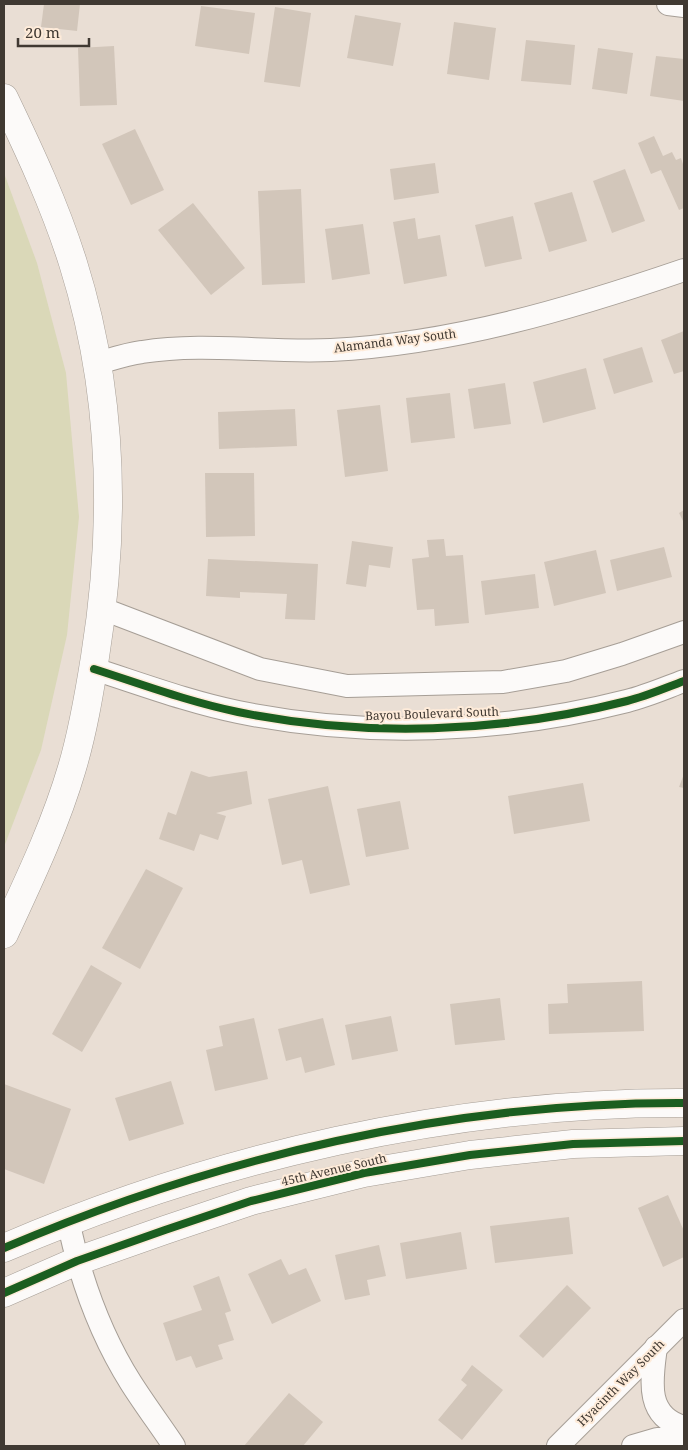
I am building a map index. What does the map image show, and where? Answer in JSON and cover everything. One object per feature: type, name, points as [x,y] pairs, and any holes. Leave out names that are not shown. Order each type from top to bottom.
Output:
[{"type":"street","points":[[668,4],[684,6]]},
{"type":"street","points":[[4,98],[42,177],[74,264],[98,363],[108,460],[109,543],[103,609],[90,703],[72,769],[44,847],[4,934]]},
{"type":"street","name":"Alamanda Way South","points":[[98,363],[142,352],[191,348],[331,350],[386,345],[470,332],[560,310],[684,270]]},
{"type":"street","points":[[103,609],[260,669],[347,686],[503,682],[566,671],[684,632]]},
{"type":"street","name":"Bayou Boulevard South","points":[[94,669],[236,712],[305,724],[371,729],[459,726],[560,716],[629,701],[684,681]]},
{"type":"street","name":"45th Avenue South","points":[[4,1248],[68,1221],[208,1174],[332,1142],[450,1120],[564,1106],[684,1103]]},
{"type":"street","name":"45th Avenue South","points":[[4,1293],[77,1261],[251,1201],[364,1173],[470,1155],[573,1144],[684,1141]]},
{"type":"street","points":[[68,1221],[77,1261],[94,1310],[130,1382],[174,1446]]},
{"type":"street","name":"Hyacinth Way South","points":[[558,1446],[684,1320]]},
{"type":"street","points":[[656,1347],[652,1394],[661,1413],[684,1427]]},
{"type":"street","points":[[633,1446],[657,1439],[684,1439]]},
{"type":"shaded area","points":[[4,173],[37,263],[66,373],[79,517],[67,635],[41,750],[4,847]]},
{"type":"building","points":[[44,4],[80,4],[77,31],[41,27]]},
{"type":"building","points":[[201,6],[255,13],[249,54],[195,46]]},
{"type":"building","points":[[275,7],[311,13],[300,87],[264,82]]},
{"type":"building","points":[[355,15],[401,23],[393,66],[347,58]]},
{"type":"building","points":[[454,22],[496,28],[489,80],[447,74]]},
{"type":"building","points":[[526,40],[575,45],[571,85],[521,81]]},
{"type":"building","points":[[114,46],[117,105],[80,106],[78,48]]},
{"type":"building","points":[[598,48],[633,53],[627,94],[592,89]]},
{"type":"building","points":[[656,56],[684,59],[684,101],[650,96]]},
{"type":"building","points":[[135,129],[164,190],[131,205],[102,144]]},
{"type":"building","points":[[654,136],[663,156],[672,152],[676,160],[681,158],[684,167],[684,208],[679,210],[661,170],[651,174],[638,143]]},
{"type":"building","points":[[435,163],[439,193],[394,200],[390,169]]},
{"type":"building","points":[[625,169],[645,221],[612,233],[593,181]]},
{"type":"building","points":[[301,189],[305,283],[262,285],[258,191]]},
{"type":"building","points":[[572,192],[587,241],[549,252],[534,203]]},
{"type":"building","points":[[193,203],[245,268],[211,295],[158,230]]},
{"type":"building","points":[[513,216],[522,259],[485,267],[475,225]]},
{"type":"building","points":[[415,218],[418,239],[440,235],[447,276],[404,284],[393,222]]},
{"type":"building","points":[[363,224],[370,274],[332,280],[325,229]]},
{"type":"building","points":[[684,331],[684,371],[674,374],[661,340]]},
{"type":"building","points":[[642,347],[653,382],[614,394],[603,359]]},
{"type":"building","points":[[586,368],[596,409],[543,423],[533,382]]},
{"type":"building","points":[[505,383],[511,424],[474,429],[468,389]]},
{"type":"building","points":[[450,393],[455,438],[411,443],[406,398]]},
{"type":"building","points":[[380,405],[388,471],[345,477],[337,410]]},
{"type":"building","points":[[295,409],[297,446],[219,449],[218,412]]},
{"type":"building","points":[[205,473],[254,473],[255,536],[206,537]]},
{"type":"building","points":[[684,510],[684,523],[679,513]]},
{"type":"building","points":[[444,539],[446,556],[463,555],[469,623],[435,626],[434,609],[417,610],[412,559],[429,557],[427,540]]},
{"type":"building","points":[[352,541],[393,547],[390,568],[369,565],[366,587],[346,584]]},
{"type":"building","points":[[664,547],[672,577],[617,591],[610,560]]},
{"type":"building","points":[[596,550],[606,593],[554,606],[544,562]]},
{"type":"building","points":[[208,559],[318,564],[315,620],[285,619],[287,594],[240,592],[240,598],[206,596]]},
{"type":"building","points":[[535,574],[539,608],[485,615],[481,581]]},
{"type":"building","points":[[191,771],[209,777],[247,771],[252,804],[216,813],[226,816],[218,840],[200,834],[194,851],[159,839],[168,812],[176,815]]},
{"type":"building","points":[[684,774],[684,788],[679,787]]},
{"type":"building","points":[[583,783],[590,821],[514,834],[508,796]]},
{"type":"building","points":[[328,786],[350,885],[310,894],[302,860],[282,865],[268,799]]},
{"type":"building","points":[[400,801],[409,849],[366,857],[357,809]]},
{"type":"building","points":[[146,869],[183,888],[140,969],[102,948]]},
{"type":"building","points":[[91,965],[122,983],[82,1052],[52,1034]]},
{"type":"building","points":[[642,981],[644,1031],[549,1034],[548,1004],[568,1003],[567,984]]},
{"type":"building","points":[[500,998],[505,1040],[455,1045],[450,1004]]},
{"type":"building","points":[[391,1016],[398,1051],[352,1060],[345,1025]]},
{"type":"building","points":[[254,1018],[268,1079],[215,1091],[206,1050],[223,1046],[219,1026]]},
{"type":"building","points":[[323,1018],[335,1065],[305,1073],[301,1057],[286,1061],[278,1029]]},
{"type":"building","points":[[171,1081],[184,1124],[129,1141],[115,1098]]},
{"type":"building","points":[[4,1084],[71,1109],[44,1184],[4,1169]]},
{"type":"building","points":[[668,1195],[684,1231],[684,1257],[663,1267],[638,1208]]},
{"type":"building","points":[[569,1217],[573,1254],[495,1263],[490,1226]]},
{"type":"building","points":[[461,1232],[467,1269],[406,1279],[400,1243]]},
{"type":"building","points":[[379,1245],[386,1276],[367,1280],[370,1295],[345,1300],[335,1255]]},
{"type":"building","points":[[281,1259],[289,1275],[306,1268],[321,1301],[272,1324],[248,1274]]},
{"type":"building","points":[[219,1276],[231,1311],[225,1313],[234,1340],[218,1345],[223,1359],[196,1368],[191,1356],[176,1361],[163,1323],[202,1310],[193,1286]]},
{"type":"building","points":[[567,1285],[591,1308],[543,1358],[519,1336]]},
{"type":"building","points":[[472,1365],[503,1390],[462,1440],[438,1420],[467,1385],[461,1380]]},
{"type":"building","points":[[289,1393],[323,1422],[303,1446],[244,1446]]},
{"type":"cycle path","points":[[94,669],[183,698],[238,712],[335,726],[384,728],[433,728],[531,720],[627,701],[684,681]]},
{"type":"cycle path","points":[[4,1248],[85,1216],[167,1187],[251,1162],[337,1141],[423,1124],[510,1112],[597,1105],[684,1103]]},
{"type":"cycle path","points":[[4,1293],[77,1261],[251,1201],[364,1173],[470,1155],[573,1144],[684,1141]]}]
